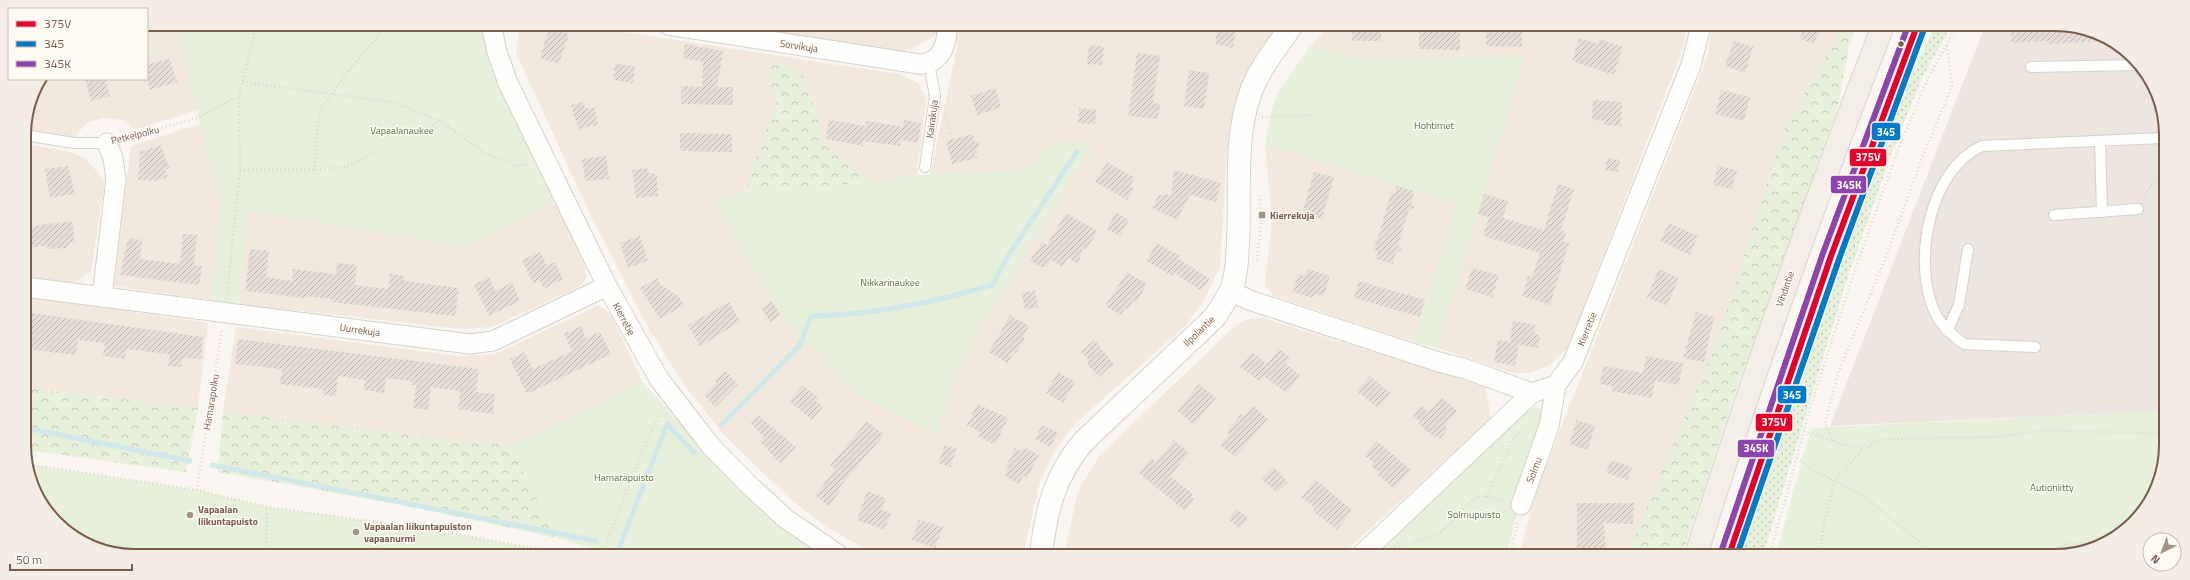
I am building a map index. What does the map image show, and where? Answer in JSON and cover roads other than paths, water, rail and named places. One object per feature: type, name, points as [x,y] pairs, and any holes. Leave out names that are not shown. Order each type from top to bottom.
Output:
[{"type":"main road","name":"Vihdintie","points":[[1698,549],[1752,383],[1800,246],[1881,31]]},
{"type":"main road","points":[[1731,549],[1828,263],[1915,31]]},
{"type":"street","name":"Kierretie","points":[[492,31],[497,52],[508,83],[607,286],[639,347],[673,398],[710,445],[747,483],[786,518],[831,549]]},
{"type":"street","name":"Sorvikuja","points":[[707,31],[919,64],[929,63]]},
{"type":"street","points":[[929,63],[942,53],[946,43],[947,31]]},
{"type":"street","name":"Ilpolantie","points":[[1042,549],[1046,517],[1058,478],[1070,458],[1083,442],[1215,316],[1231,291],[1236,266],[1240,210],[1240,145],[1244,117],[1252,90],[1265,63],[1288,31]]},
{"type":"street","name":"Kierretie","points":[[1556,385],[1573,362],[1610,271],[1655,152],[1691,65],[1700,31]]},
{"type":"street","points":[[102,297],[116,179],[113,158],[107,143]]},
{"type":"street","name":"Uurrekuja","points":[[31,288],[422,339],[483,344],[505,336],[607,286]]},
{"type":"street","points":[[1231,291],[1249,300],[1438,362],[1466,369],[1532,393]]},
{"type":"street","points":[[1367,549],[1532,393],[1556,385]]},
{"type":"street","name":"Solmu","points":[[1520,508],[1549,426],[1556,385]]},
{"type":"lane","name":"Kairakuja","points":[[924,167],[935,96],[929,63]]},
{"type":"lane","points":[[2031,67],[2132,65]]},
{"type":"lane","name":"Petkelpolku","points":[[31,136],[74,143],[107,143]]},
{"type":"lane","points":[[2035,347],[1964,344],[1947,330],[1932,307],[1925,277],[1924,251],[1939,191],[1952,171],[1970,151],[1982,146],[2159,138]]},
{"type":"lane","points":[[2100,141],[2102,212]]},
{"type":"lane","points":[[2054,215],[2138,209]]},
{"type":"lane","points":[[1947,330],[1959,305],[1968,248]]},
{"type":"waterway","points":[[721,425],[800,345],[811,316],[857,313],[903,307],[992,285],[1010,253],[1077,152]]},
{"type":"waterway","points":[[619,549],[667,424],[694,453]]},
{"type":"waterway","points":[[31,429],[190,461]]},
{"type":"waterway","points":[[212,465],[596,541]]},
{"type":"place","name":"Kierrekuja","points":[[1262,215]]},
{"type":"place","name":"Vapaalan liikuntapuisto","points":[[190,515]]},
{"type":"place","name":"Vapaalan liikuntapuiston vapaanurmi","points":[[356,532]]},
{"type":"park label","name":"Hohtimet","points":[[1434,125]]},
{"type":"park label","name":"Vapaalanaukee","points":[[402,130]]},
{"type":"park label","name":"Nikkarinaukee","points":[[890,282]]},
{"type":"park label","name":"Hamarapuisto","points":[[624,477]]},
{"type":"park label","name":"Autioniitty","points":[[2052,487]]},
{"type":"park label","name":"Solmupuisto","points":[[1474,514]]}]
